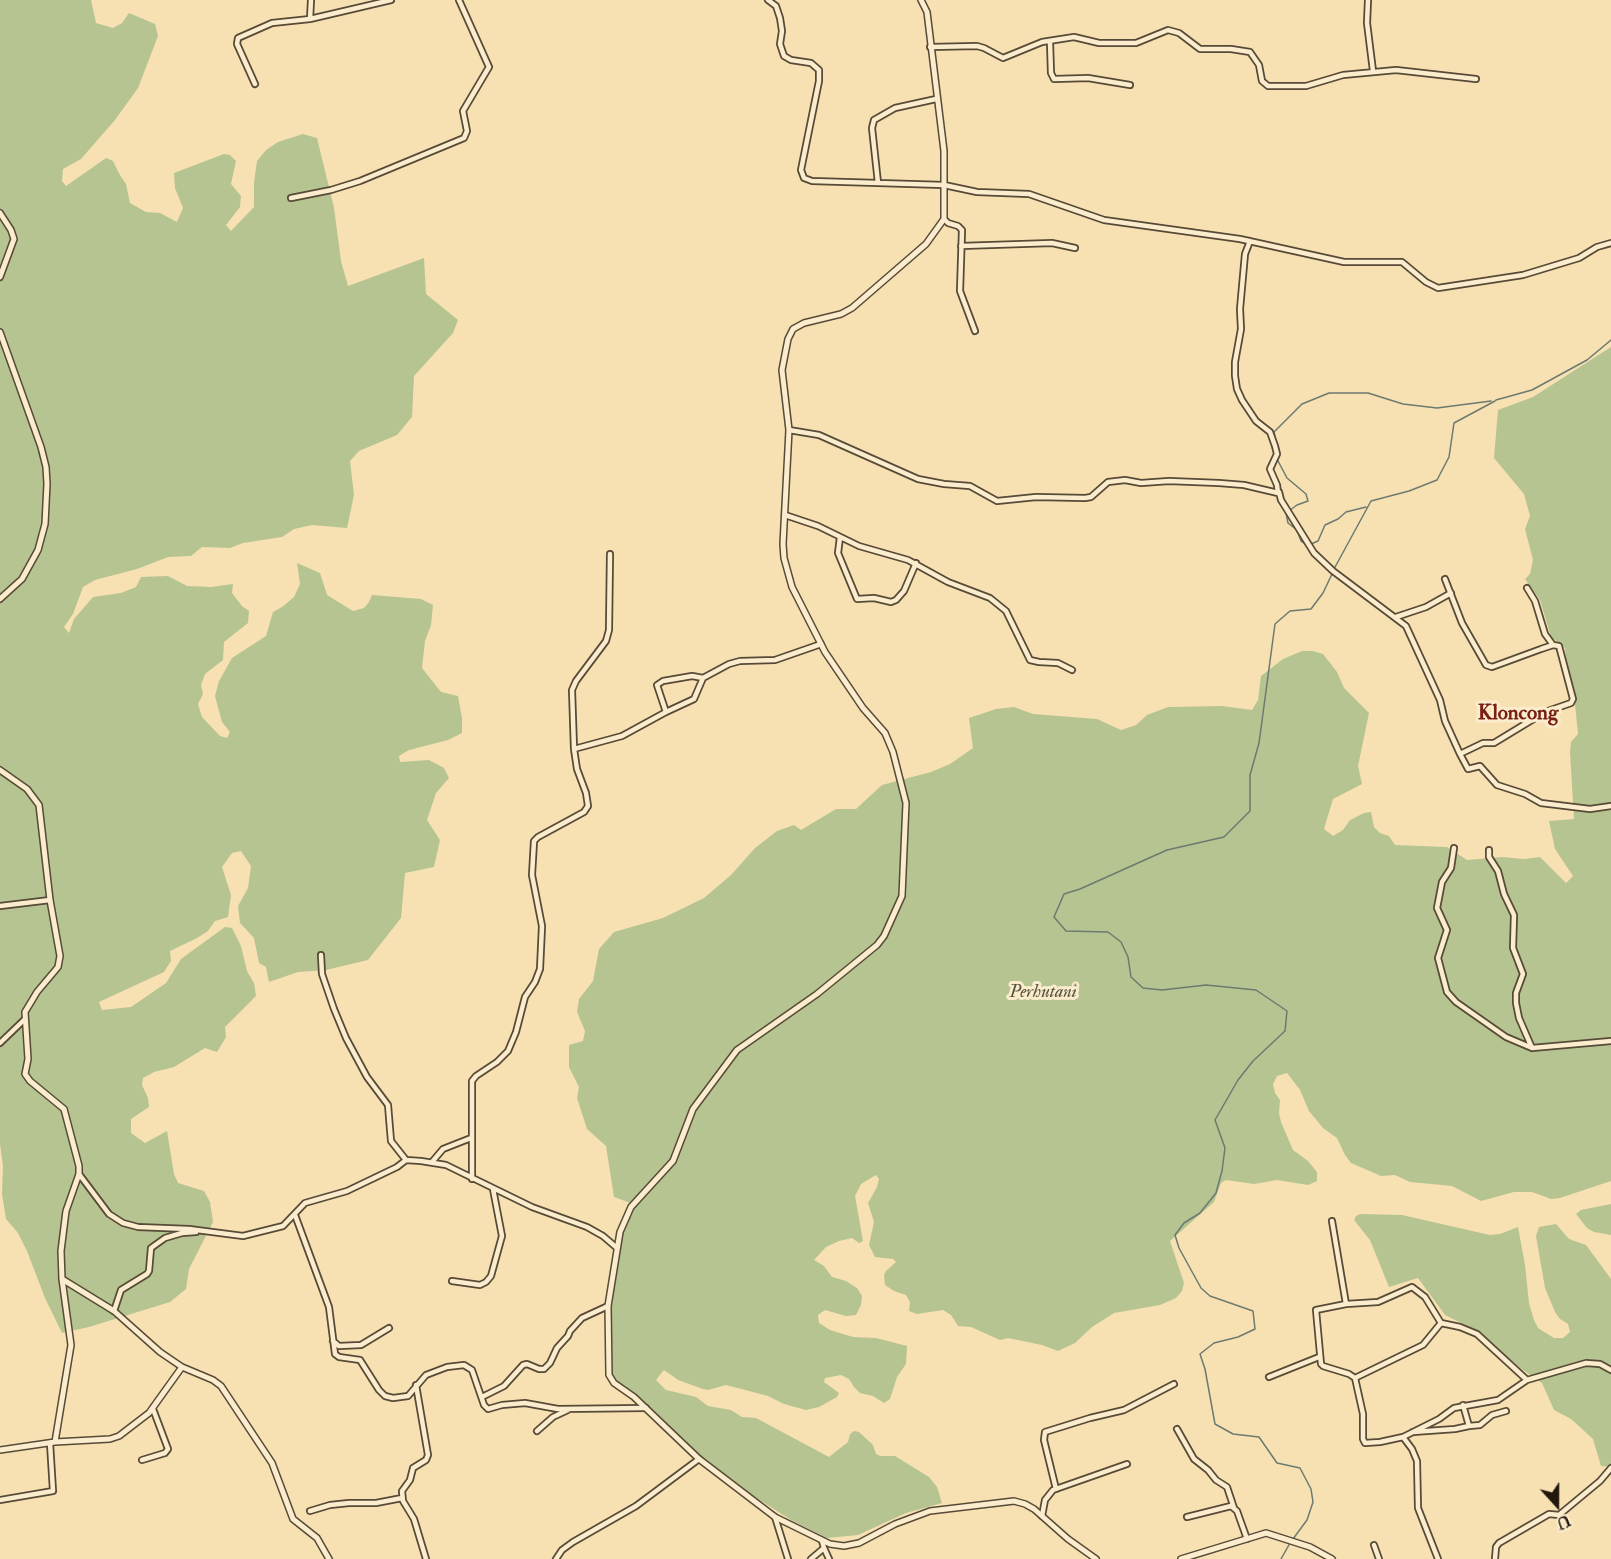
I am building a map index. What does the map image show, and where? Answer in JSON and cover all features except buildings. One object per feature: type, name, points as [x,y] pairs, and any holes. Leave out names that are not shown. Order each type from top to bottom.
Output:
[{"type":"street","points":[[310,19],[311,0]]},
{"type":"street","points":[[255,84],[237,44],[238,38],[272,23],[310,19],[391,0]]},
{"type":"street","points":[[291,198],[331,190],[360,181],[464,138],[467,131],[463,111],[489,67],[459,0]]},
{"type":"street","points":[[768,0],[776,6],[780,18],[782,53],[790,60],[811,63],[819,70],[802,175],[812,181],[944,185],[977,192],[1029,194],[1104,220],[1250,241],[1344,262],[1402,262],[1431,285],[1442,288],[1523,275],[1579,258],[1597,247],[1611,243]]},
{"type":"street","points":[[921,0],[927,12],[944,151],[944,219],[926,244],[852,308],[841,314],[804,323],[793,329],[788,339],[782,370],[789,430],[783,544],[787,571],[800,604],[829,659],[863,708],[885,733],[893,752],[906,803],[902,896],[884,936],[877,945],[817,994],[744,1044],[732,1056],[693,1109],[673,1161],[631,1208],[622,1225],[608,1306],[609,1375],[614,1383],[631,1394],[699,1459],[775,1517],[823,1544],[852,1545],[869,1539],[895,1524],[930,1511],[1009,1502],[1025,1504],[1096,1559]]},
{"type":"street","points":[[1368,0],[1367,23],[1373,71]]},
{"type":"street","points":[[930,47],[977,46],[1004,58],[1038,43],[1074,37],[1094,42],[1141,42],[1163,30],[1174,31],[1200,49],[1231,49],[1250,52],[1259,65],[1263,83],[1273,87],[1306,86],[1343,75],[1373,71],[1420,71],[1476,79]]},
{"type":"street","points":[[1050,42],[1054,79],[1088,78],[1130,85]]},
{"type":"street","points":[[878,183],[872,128],[874,120],[894,108],[936,99]]},
{"type":"street","points":[[0,213],[14,239],[0,277]]},
{"type":"street","points":[[944,219],[961,228],[963,233],[960,291],[975,331]]},
{"type":"street","points":[[1250,241],[1245,254],[1240,309],[1241,329],[1235,362],[1237,389],[1256,421],[1270,432],[1277,449],[1270,469],[1281,500],[1305,541],[1333,571],[1396,617],[1410,630],[1440,700],[1445,721],[1468,769],[1480,766],[1500,787],[1522,793],[1540,803],[1590,809],[1611,806]]},
{"type":"street","points":[[961,246],[1052,243],[1076,248]]},
{"type":"street","points":[[0,332],[41,447],[47,484],[45,524],[38,550],[22,579],[0,599]]},
{"type":"street","points":[[789,430],[819,435],[918,479],[970,486],[997,501],[1036,497],[1085,498],[1097,493],[1108,482],[1125,480],[1141,483],[1169,481],[1219,483],[1279,492]]},
{"type":"street","points":[[785,514],[818,526],[869,550],[916,563],[948,582],[996,602],[1006,611],[1032,661],[1058,663],[1072,670]]},
{"type":"street","points":[[840,537],[838,553],[857,599],[874,598],[891,602],[896,600],[904,591],[916,563]]},
{"type":"street","points":[[472,1179],[471,1138],[474,1078],[508,1051],[516,1032],[525,997],[540,969],[542,926],[532,875],[534,841],[584,812],[588,806],[577,769],[574,749],[572,690],[576,681],[606,641],[609,630],[610,554]]},
{"type":"street","points":[[1445,579],[1466,630],[1488,667],[1553,645]]},
{"type":"street","points":[[1460,754],[1483,742],[1494,743],[1545,712],[1571,703],[1572,696],[1560,648],[1553,645],[1545,634],[1535,601],[1527,588]]},
{"type":"street","points":[[1396,617],[1426,608],[1451,593]]},
{"type":"street","points":[[666,712],[657,685],[668,680],[692,676],[703,678],[735,662],[775,660],[821,644]]},
{"type":"street","points":[[574,749],[622,736],[694,699],[703,678]]},
{"type":"street","points":[[0,770],[27,789],[39,804],[60,962],[54,974],[28,1005],[24,1020],[28,1048],[26,1076],[64,1109],[78,1159],[79,1174],[68,1203],[61,1251],[62,1280],[71,1345],[53,1443],[53,1491],[0,1500]]},
{"type":"street","points":[[1454,848],[1451,868],[1442,882],[1437,908],[1447,930],[1438,958],[1446,991],[1456,1002],[1482,1021],[1509,1038],[1532,1048],[1611,1041]]},
{"type":"street","points":[[1488,850],[1514,915],[1513,948],[1523,974],[1516,993],[1516,1003],[1519,1018],[1532,1048]]},
{"type":"street","points":[[0,906],[50,900]]},
{"type":"street","points":[[321,955],[322,974],[346,1038],[367,1077],[388,1105],[391,1140],[406,1160]]},
{"type":"street","points":[[0,1043],[24,1020]]},
{"type":"street","points":[[432,1162],[443,1149],[471,1138]]},
{"type":"street","points":[[79,1174],[105,1209],[118,1221],[138,1227],[243,1236],[283,1226],[308,1202],[347,1191],[398,1167],[406,1160],[432,1162],[446,1165],[542,1211],[587,1227],[603,1236],[617,1248]]},
{"type":"street","points":[[452,1281],[480,1285],[490,1276],[502,1236],[493,1189]]},
{"type":"street","points":[[295,1215],[329,1307],[336,1355],[359,1360],[385,1396],[393,1398],[408,1396],[423,1377],[436,1370],[459,1365],[468,1366],[472,1370],[488,1409],[525,1403],[558,1409],[646,1408]]},
{"type":"street","points":[[1332,1221],[1346,1304]]},
{"type":"street","points":[[114,1311],[122,1290],[147,1274],[151,1248],[165,1238],[182,1233],[205,1231]]},
{"type":"street","points":[[62,1280],[114,1311],[160,1352],[182,1367],[213,1380],[221,1386],[268,1456],[293,1519],[317,1538],[329,1559]]},
{"type":"street","points":[[1527,1380],[1477,1334],[1441,1323],[1425,1297],[1414,1287],[1405,1289],[1383,1301],[1346,1304],[1316,1310],[1319,1357],[1323,1366],[1355,1378],[1363,1414],[1364,1442],[1373,1443],[1403,1437],[1463,1405],[1498,1400],[1527,1380],[1586,1363],[1600,1364],[1611,1370]]},
{"type":"street","points":[[482,1397],[504,1386],[523,1365],[544,1369],[550,1363],[557,1348],[582,1318],[608,1306]]},
{"type":"street","points":[[1355,1378],[1423,1345],[1441,1323]]},
{"type":"street","points":[[333,1341],[339,1346],[361,1346],[389,1328]]},
{"type":"street","points":[[1269,1377],[1319,1357]]},
{"type":"street","points":[[0,1450],[115,1438],[153,1409],[182,1367]]},
{"type":"street","points":[[416,1384],[429,1450],[426,1460],[413,1468],[410,1480],[402,1488],[402,1498],[414,1519],[426,1559]]},
{"type":"street","points":[[1056,1489],[1044,1440],[1045,1432],[1124,1410],[1174,1384]]},
{"type":"street","points":[[1463,1405],[1469,1426]]},
{"type":"street","points":[[142,1460],[165,1453],[168,1449],[153,1409]]},
{"type":"street","points":[[537,1431],[553,1417],[570,1409]]},
{"type":"street","points":[[1411,1432],[1480,1425],[1492,1415],[1506,1411]]},
{"type":"street","points":[[1177,1429],[1194,1459],[1227,1487],[1247,1539]]},
{"type":"street","points":[[1403,1437],[1417,1461],[1418,1508],[1438,1559]]},
{"type":"street","points":[[556,1559],[562,1550],[573,1542],[636,1506],[699,1459]]},
{"type":"street","points":[[1042,1516],[1045,1500],[1056,1489],[1126,1464]]},
{"type":"street","points":[[1495,1559],[1496,1547],[1499,1543],[1549,1514],[1559,1515],[1611,1468]]},
{"type":"street","points":[[310,1511],[330,1505],[376,1503],[402,1498]]},
{"type":"street","points":[[1187,1517],[1229,1506],[1234,1508]]},
{"type":"street","points":[[775,1517],[788,1559]]},
{"type":"street","points":[[1181,1559],[1266,1533],[1332,1559]]},
{"type":"street","points":[[811,1559],[823,1544]]},
{"type":"street","points":[[823,1544],[829,1559]]},
{"type":"street","points":[[1374,1545],[1378,1559]]},
{"type":"green space","points":[[0,0],[91,0],[96,23],[113,28],[122,23],[129,13],[155,24],[158,36],[138,88],[115,120],[81,159],[63,169],[62,181],[66,186],[106,158],[113,161],[126,184],[130,203],[146,212],[160,213],[177,222],[183,208],[175,188],[174,173],[224,154],[230,155],[236,161],[231,184],[241,196],[240,207],[226,225],[231,231],[254,207],[257,161],[266,150],[278,142],[303,134],[317,138],[334,208],[341,261],[348,286],[424,258],[426,294],[458,320],[453,333],[414,376],[412,417],[397,435],[359,451],[350,461],[354,495],[347,528],[312,525],[294,529],[282,537],[243,543],[230,548],[202,547],[191,556],[168,557],[137,569],[95,580],[83,587],[73,614],[64,627],[69,633],[74,619],[93,597],[121,593],[136,587],[141,577],[168,576],[187,586],[211,587],[233,584],[232,593],[249,611],[248,623],[224,642],[223,660],[205,674],[201,685],[203,694],[198,704],[202,717],[220,736],[227,738],[230,732],[222,722],[215,696],[219,681],[232,658],[266,636],[273,612],[294,597],[300,584],[297,563],[320,573],[327,595],[353,611],[364,608],[372,595],[421,599],[433,605],[422,668],[441,692],[458,696],[462,733],[448,740],[409,750],[399,756],[400,762],[429,760],[444,768],[449,778],[436,793],[427,820],[440,840],[434,867],[405,873],[401,918],[368,960],[326,970],[298,972],[269,982],[266,967],[259,963],[254,938],[240,923],[238,906],[248,888],[251,866],[241,851],[232,853],[222,867],[231,895],[228,917],[215,921],[208,931],[170,951],[171,961],[164,972],[99,1002],[102,1010],[131,1007],[166,983],[181,959],[225,927],[232,928],[241,946],[247,971],[254,983],[256,996],[225,1027],[226,1037],[217,1052],[205,1048],[174,1067],[154,1072],[143,1078],[142,1085],[149,1107],[131,1119],[131,1133],[145,1143],[167,1131],[174,1174],[178,1183],[204,1191],[210,1202],[213,1222],[189,1269],[186,1289],[170,1302],[62,1333],[45,1298],[27,1251],[18,1233],[6,1219],[2,1194],[3,1166],[0,1144]]},
{"type":"green space","name":"Perhutani","points":[[1611,347],[1611,1181],[1560,1198],[1551,1199],[1532,1192],[1514,1192],[1481,1201],[1452,1186],[1410,1182],[1395,1175],[1381,1176],[1351,1163],[1337,1138],[1323,1128],[1309,1111],[1300,1090],[1287,1073],[1277,1076],[1273,1084],[1280,1100],[1281,1122],[1293,1150],[1308,1161],[1317,1172],[1317,1181],[1308,1185],[1277,1180],[1254,1184],[1226,1180],[1221,1183],[1214,1202],[1170,1241],[1184,1283],[1182,1291],[1176,1298],[1160,1305],[1114,1313],[1092,1327],[1075,1343],[1058,1351],[1008,1338],[1000,1340],[971,1327],[958,1326],[951,1315],[943,1310],[917,1314],[909,1311],[910,1302],[906,1295],[885,1285],[884,1275],[896,1262],[893,1259],[875,1257],[869,1245],[874,1222],[868,1203],[877,1187],[879,1179],[876,1175],[861,1184],[855,1196],[863,1241],[859,1243],[852,1238],[839,1241],[826,1247],[814,1260],[824,1266],[832,1277],[846,1281],[857,1288],[862,1296],[856,1315],[846,1316],[825,1310],[818,1315],[819,1323],[830,1330],[853,1337],[876,1338],[907,1346],[906,1364],[897,1377],[890,1399],[884,1403],[873,1396],[860,1393],[849,1379],[841,1375],[825,1378],[824,1382],[839,1393],[837,1397],[819,1407],[806,1410],[784,1404],[768,1396],[726,1385],[708,1390],[703,1389],[678,1380],[664,1370],[656,1380],[666,1390],[696,1397],[708,1406],[731,1410],[742,1417],[756,1418],[829,1457],[848,1442],[850,1434],[854,1431],[859,1432],[873,1445],[876,1454],[895,1456],[929,1477],[937,1487],[942,1503],[906,1513],[858,1535],[827,1538],[791,1520],[752,1495],[705,1460],[612,1376],[610,1325],[615,1274],[624,1226],[636,1205],[614,1197],[606,1146],[587,1129],[577,1098],[579,1087],[569,1067],[569,1045],[583,1041],[585,1031],[577,1012],[579,999],[593,981],[599,949],[614,932],[663,918],[704,898],[731,875],[755,848],[777,831],[794,825],[801,830],[836,809],[856,809],[882,785],[931,772],[950,764],[973,748],[969,718],[996,709],[1014,707],[1033,714],[1097,719],[1121,730],[1136,725],[1147,715],[1168,707],[1222,706],[1252,710],[1258,700],[1261,676],[1283,659],[1302,651],[1323,654],[1337,672],[1344,688],[1369,713],[1358,766],[1362,784],[1333,799],[1324,829],[1333,836],[1343,830],[1350,820],[1371,812],[1374,827],[1380,833],[1389,836],[1395,845],[1447,847],[1467,860],[1540,857],[1566,883],[1573,876],[1555,849],[1549,821],[1574,819],[1570,752],[1571,742],[1578,734],[1574,695],[1566,664],[1565,648],[1551,637],[1540,600],[1525,579],[1530,574],[1533,560],[1525,529],[1530,516],[1524,494],[1494,458],[1498,410],[1533,397]]},
{"type":"green space","points":[[1611,1204],[1611,1235],[1594,1232],[1587,1228],[1576,1214],[1581,1210]]},
{"type":"green space","points":[[1360,1214],[1402,1215],[1490,1235],[1518,1227],[1529,1303],[1534,1320],[1538,1328],[1554,1338],[1563,1338],[1570,1332],[1568,1324],[1555,1312],[1545,1288],[1536,1236],[1539,1227],[1556,1224],[1569,1239],[1586,1245],[1611,1279],[1611,1467],[1601,1466],[1593,1439],[1571,1419],[1554,1410],[1542,1383],[1475,1330],[1445,1315],[1418,1278],[1389,1287],[1370,1240],[1354,1220]]},
{"type":"waterway","points":[[1496,400],[1532,390],[1587,360],[1611,340]]},
{"type":"waterway","points":[[1278,451],[1274,432],[1302,404],[1329,393],[1368,393],[1403,404],[1437,408],[1491,401]]},
{"type":"waterway","points":[[1334,569],[1371,501],[1409,491],[1437,480],[1449,457],[1454,423],[1495,401]]},
{"type":"waterway","points":[[1277,459],[1287,478],[1306,494],[1308,501],[1286,513],[1288,523],[1297,530],[1301,541],[1306,544]]},
{"type":"waterway","points":[[1311,544],[1318,541],[1325,525],[1346,512],[1366,507]]},
{"type":"waterway","points":[[1293,1539],[1307,1520],[1313,1502],[1311,1489],[1300,1468],[1277,1463],[1259,1437],[1233,1434],[1215,1424],[1200,1354],[1214,1343],[1238,1337],[1255,1329],[1253,1311],[1210,1296],[1201,1288],[1179,1248],[1175,1235],[1184,1223],[1200,1213],[1216,1193],[1225,1148],[1215,1120],[1238,1080],[1253,1061],[1285,1031],[1287,1011],[1256,990],[1206,985],[1162,990],[1143,988],[1131,977],[1128,957],[1121,942],[1108,932],[1066,931],[1054,917],[1064,894],[1167,850],[1224,837],[1250,811],[1250,775],[1259,743],[1275,624],[1290,611],[1311,609],[1323,593],[1332,574]]},
{"type":"waterway","points":[[1281,1559],[1290,1543]]},
{"type":"district","name":"Kloncong","points":[[1518,714]]}]
